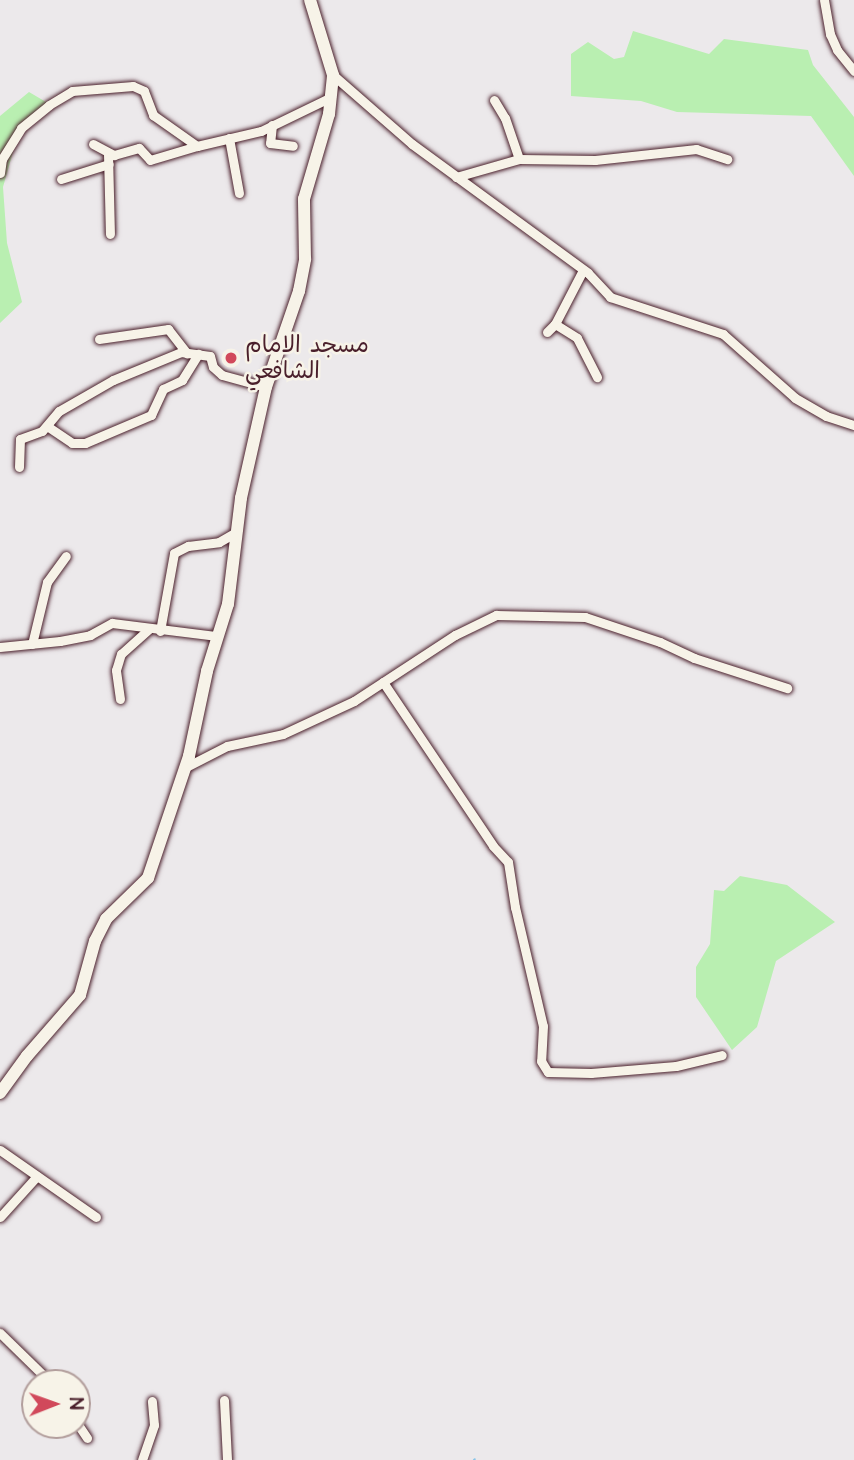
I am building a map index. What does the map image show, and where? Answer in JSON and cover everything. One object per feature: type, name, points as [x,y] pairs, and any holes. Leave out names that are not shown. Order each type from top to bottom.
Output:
[{"type":"street","points":[[0,1093],[27,1056],[72,1008],[80,995],[95,941],[106,919],[148,878],[186,767],[217,636],[228,604],[236,532],[266,387],[299,291],[305,258],[304,199],[329,114],[333,75],[310,0]]},
{"type":"street","points":[[824,0],[830,34],[837,50],[854,71]]},
{"type":"street","points":[[333,75],[412,144],[583,270],[610,297],[723,334],[795,398],[826,416],[854,425]]},
{"type":"street","points":[[0,173],[2,159],[21,128],[48,105],[72,91],[133,86],[144,91],[153,115],[197,146]]},
{"type":"street","points":[[61,179],[139,148],[150,160],[272,125],[331,97]]},
{"type":"street","points":[[494,100],[505,118],[519,159]]},
{"type":"street","points":[[272,125],[271,143],[293,146]]},
{"type":"street","points":[[229,138],[239,193]]},
{"type":"street","points":[[93,144],[109,159],[110,234]]},
{"type":"street","points":[[456,177],[519,159],[595,160],[696,149],[727,159]]},
{"type":"street","points":[[547,332],[555,324],[583,270]]},
{"type":"street","points":[[555,324],[577,338],[597,377]]},
{"type":"street","points":[[99,339],[168,329],[187,353]]},
{"type":"street","points":[[19,467],[20,439],[42,431],[58,411],[113,380],[181,352],[210,356],[213,367],[222,375],[266,387]]},
{"type":"street","points":[[47,426],[72,443],[85,443],[152,415],[163,389],[182,380],[198,354]]},
{"type":"street","points":[[160,631],[174,553],[188,545],[219,541],[236,532]]},
{"type":"street","points":[[32,644],[47,582],[66,556]]},
{"type":"street","points":[[186,767],[227,746],[283,734],[354,701],[455,635],[496,615],[585,617],[660,642],[694,658],[787,688]]},
{"type":"street","points":[[0,647],[90,635],[112,623],[217,636]]},
{"type":"street","points":[[120,699],[116,670],[121,654],[149,629]]},
{"type":"street","points":[[383,682],[493,846],[508,862],[515,907],[543,1026],[541,1061],[548,1072],[591,1073],[676,1066],[722,1055]]},
{"type":"street","points":[[0,1150],[96,1217]]},
{"type":"street","points":[[0,1217],[37,1176]]},
{"type":"street","points":[[0,1333],[37,1369]]},
{"type":"street","points":[[224,1400],[227,1460]]},
{"type":"street","points":[[142,1460],[154,1425],[152,1401]]},
{"type":"green space","points":[[633,31],[709,54],[724,39],[808,50],[813,65],[854,117],[854,176],[811,116],[677,112],[641,101],[571,96],[571,54],[588,42],[614,59],[624,57]]},
{"type":"green space","points":[[29,92],[46,102],[17,138],[3,187],[7,243],[22,302],[0,323],[0,116]]},
{"type":"green space","points":[[740,876],[787,885],[835,922],[776,961],[757,1027],[732,1050],[696,997],[696,967],[710,944],[714,890],[724,891]]},
{"type":"place","name":"مسجد الامام الشافعي","points":[[231,358]]}]
